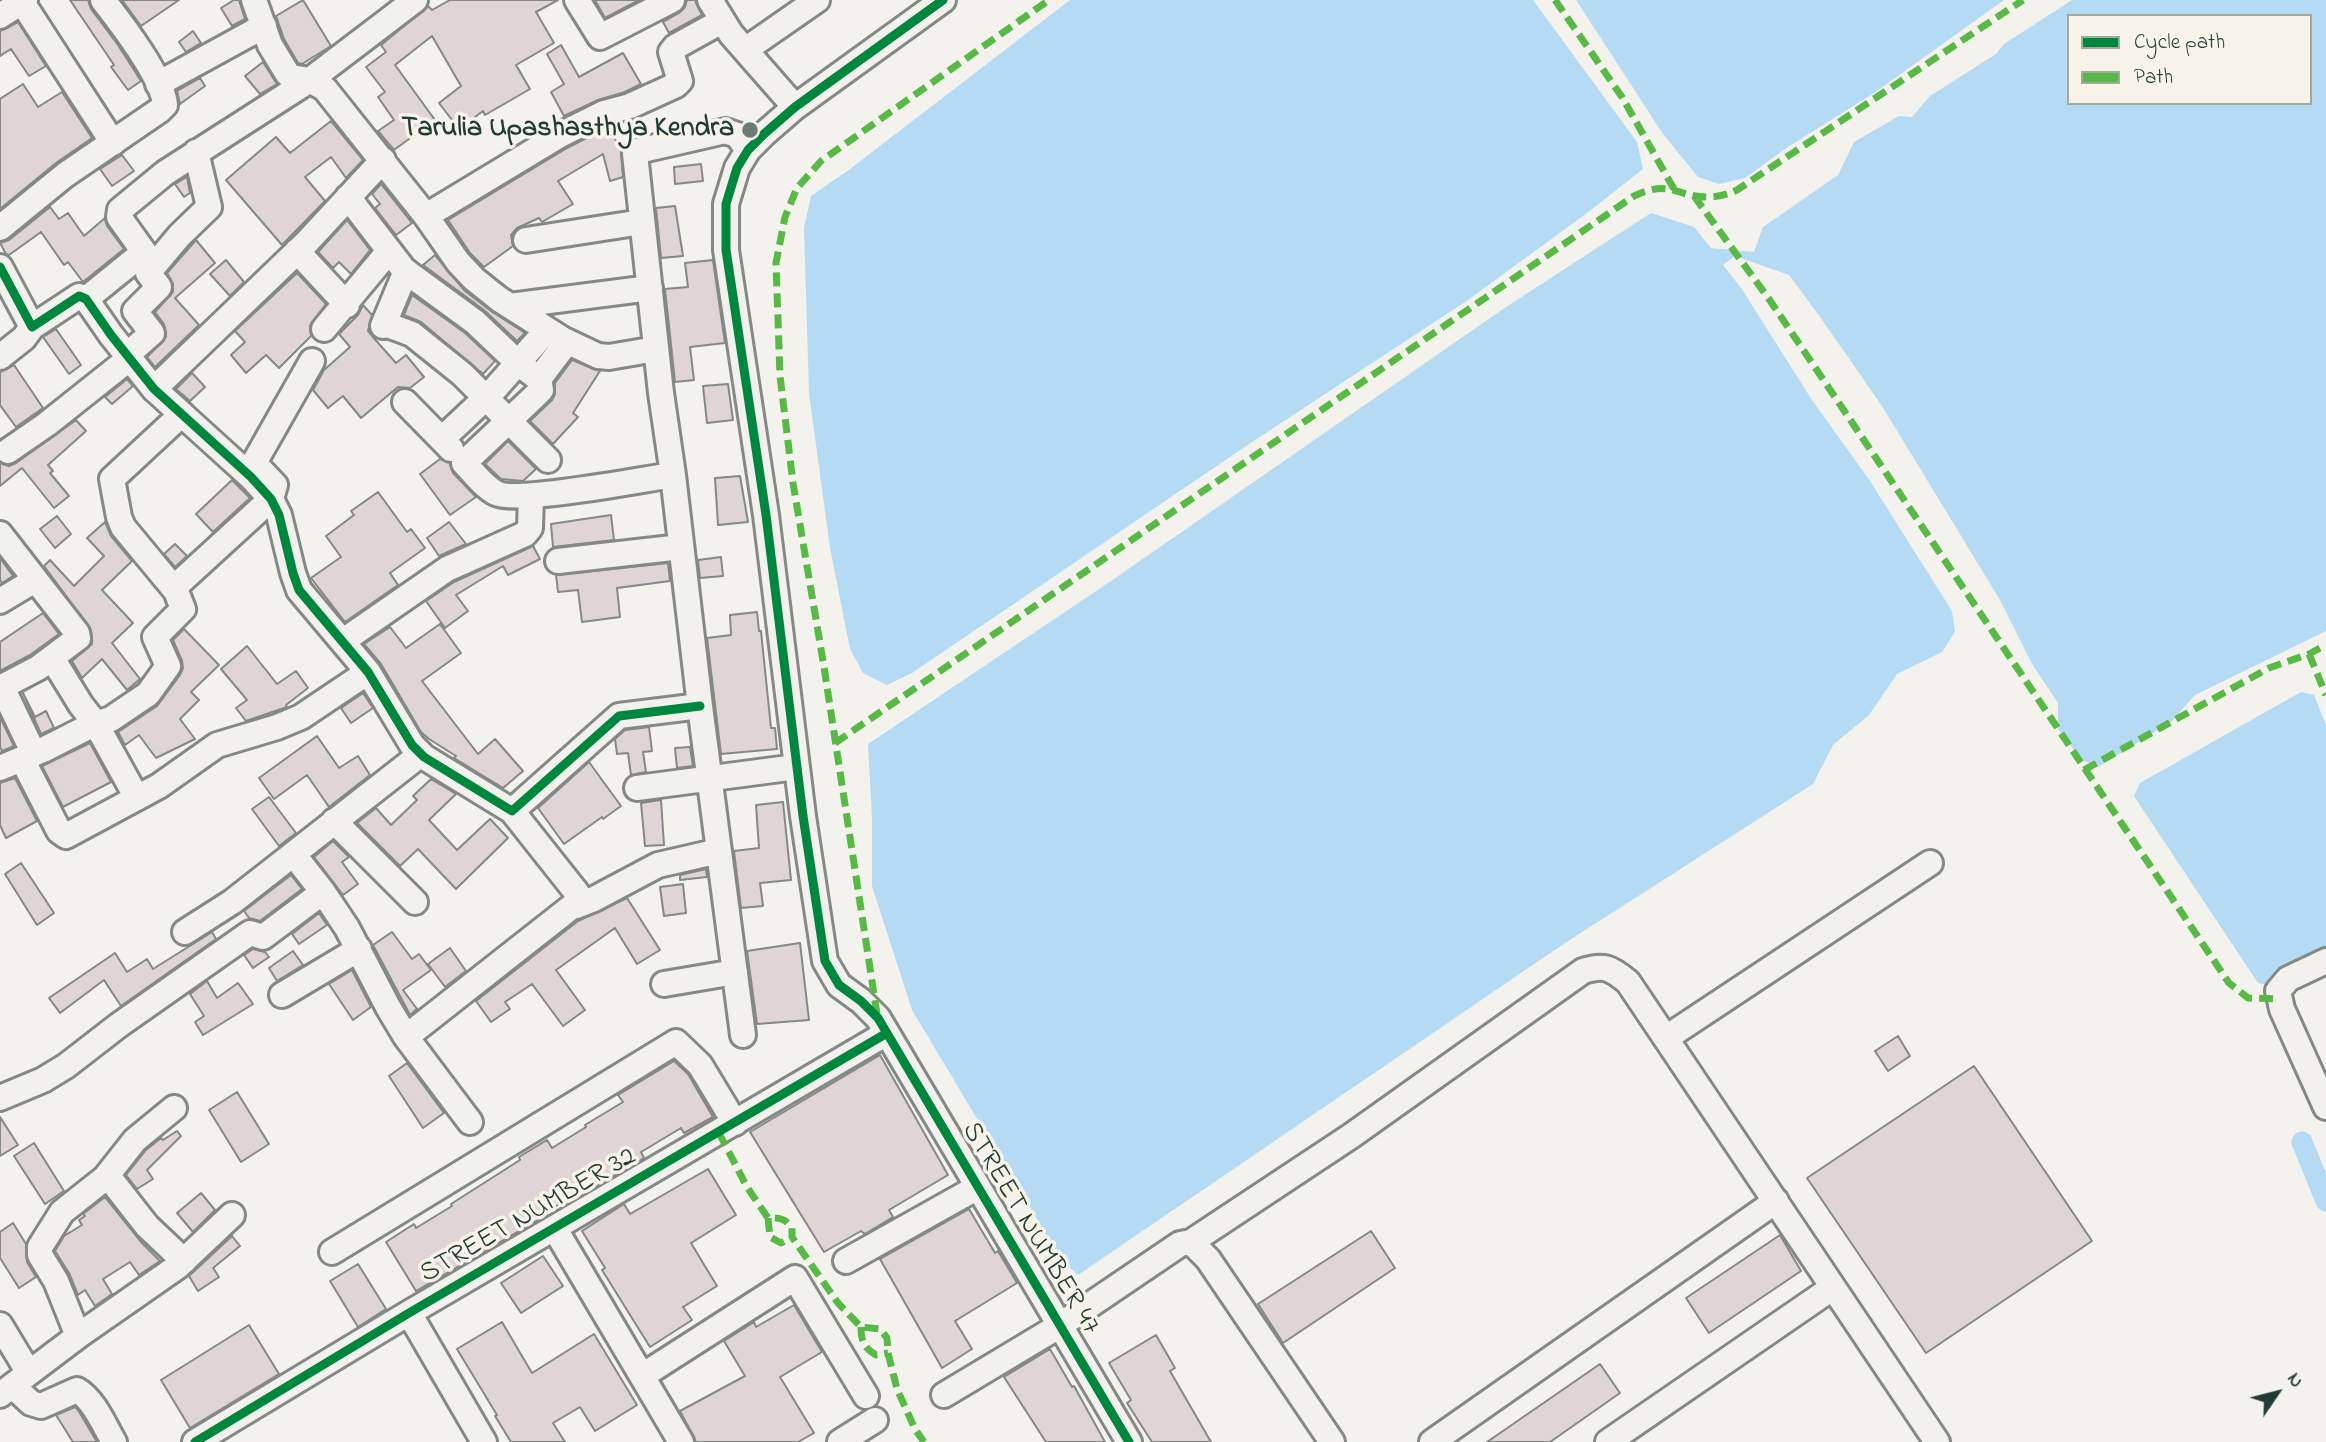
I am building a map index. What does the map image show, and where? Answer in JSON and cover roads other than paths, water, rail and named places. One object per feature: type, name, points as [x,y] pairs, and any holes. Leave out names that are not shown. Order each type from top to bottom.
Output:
[{"type":"street","points":[[0,228],[65,175],[165,105],[164,96],[131,36],[103,0]]},
{"type":"street","points":[[254,0],[270,45],[287,73],[296,79],[310,80],[325,89],[383,160],[467,272],[510,306],[557,336],[598,356],[609,357],[656,349]]},
{"type":"street","points":[[577,0],[600,37],[672,0]]},
{"type":"street","points":[[745,50],[817,0]]},
{"type":"street","name":"STREET NUMBER 47","points":[[943,0],[794,107],[748,150],[737,168],[726,204],[726,250],[766,515],[796,766],[825,961],[839,985],[869,1008],[888,1036],[1129,1442]]},
{"type":"street","points":[[0,16],[24,1],[113,143]]},
{"type":"street","points":[[86,299],[144,252],[119,217],[120,211],[165,173],[310,80],[401,4]]},
{"type":"street","points":[[426,216],[560,135],[604,113],[629,106],[676,85],[680,76],[671,52],[716,11],[794,107]]},
{"type":"street","points":[[158,84],[264,26]]},
{"type":"street","points":[[743,1035],[656,349],[635,154],[638,150],[725,131],[737,135],[748,150]]},
{"type":"street","points":[[3,446],[47,424],[129,356],[152,333],[135,312],[159,287],[148,273],[180,235],[209,207],[197,152]]},
{"type":"street","points":[[154,389],[297,251],[383,160]]},
{"type":"street","points":[[348,197],[406,271],[475,322],[539,379]]},
{"type":"street","points":[[526,240],[642,222]]},
{"type":"street","points":[[297,251],[347,304]]},
{"type":"street","points":[[324,329],[389,251]]},
{"type":"street","points":[[0,267],[32,327]]},
{"type":"street","points":[[406,271],[384,325],[412,334],[469,380],[484,399],[548,460]]},
{"type":"street","points":[[510,306],[650,288]]},
{"type":"street","points":[[0,357],[24,338],[32,327],[79,296],[86,299],[154,389],[251,477],[271,499],[279,515],[299,590],[368,671],[412,745],[421,754],[512,811],[577,893],[580,898],[576,905]]},
{"type":"street","points":[[442,439],[518,363],[557,336]]},
{"type":"street","points":[[557,336],[539,379],[541,390],[464,463],[498,494],[531,496],[673,475]]},
{"type":"street","points":[[176,591],[178,584],[271,499],[275,485],[254,463],[312,361]]},
{"type":"street","points":[[405,402],[458,458]]},
{"type":"street","points":[[19,761],[111,719],[146,696],[168,666],[155,637],[183,609],[176,591],[123,527],[118,517],[112,479],[182,414]]},
{"type":"street","points":[[344,641],[447,569],[525,534],[530,528],[531,496]]},
{"type":"street","points":[[2,541],[77,632],[78,638],[52,658],[1,687],[19,761],[64,836],[159,786],[216,744],[277,727],[301,717],[368,671]]},
{"type":"street","points":[[558,561],[681,547]]},
{"type":"street","points":[[0,601],[35,580]]},
{"type":"street","points":[[52,658],[80,705],[96,724],[136,798]]},
{"type":"street","points":[[512,811],[618,716],[700,706]]},
{"type":"street","points":[[185,932],[221,910],[294,855],[421,754]]},
{"type":"street","points":[[637,788],[796,766]]},
{"type":"street","points":[[334,821],[415,902]]},
{"type":"street","points":[[406,1037],[576,905],[594,899],[658,865],[719,851]]},
{"type":"street","points":[[294,855],[323,892],[359,949],[406,1037],[470,1122]]},
{"type":"street","points":[[1666,1038],[1930,863]]},
{"type":"street","points":[[0,1098],[43,1080],[59,1070],[250,933],[263,937],[323,892]]},
{"type":"street","points":[[282,995],[359,949]]},
{"type":"street","points":[[2326,961],[2288,979],[2278,991],[2282,1009],[2326,1107]]},
{"type":"street","points":[[944,1395],[1059,1326],[1180,1244],[1191,1242],[1351,1136],[1583,971],[1595,967],[1613,969],[1628,982],[1937,1442]]},
{"type":"street","points":[[664,984],[735,972]]},
{"type":"street","name":"STREET NUMBER 32","points":[[195,1442],[409,1313],[888,1036]]},
{"type":"street","points":[[332,1252],[676,1042],[700,1065],[735,1123]]},
{"type":"street","points":[[78,1336],[56,1281],[39,1250],[56,1218],[108,1176],[135,1140],[174,1108]]},
{"type":"street","points":[[108,1176],[147,1226],[184,1261]]},
{"type":"street","points":[[846,1261],[978,1187]]},
{"type":"street","points":[[1432,1442],[1776,1201]]},
{"type":"street","points":[[14,1384],[184,1261],[232,1215]]},
{"type":"street","points":[[555,1229],[681,1442]]},
{"type":"street","points":[[1191,1242],[1208,1259],[1332,1442]]},
{"type":"street","points":[[642,1376],[795,1278],[866,1396]]},
{"type":"street","points":[[1608,1442],[1832,1288]]},
{"type":"street","points":[[409,1313],[484,1442]]},
{"type":"street","points":[[0,1325],[14,1384],[30,1403],[41,1406],[77,1390],[100,1416],[114,1442]]},
{"type":"street","points":[[841,1442],[875,1420]]},
{"type":"water","points":[[1070,0],[1533,0],[1637,142],[1643,169],[1468,300],[1249,444],[912,673],[887,685],[863,673],[850,649],[830,548],[809,393],[804,228],[811,196]]},
{"type":"water","points":[[1576,0],[2004,0],[1874,93],[1788,147],[1745,178],[1719,184],[1698,177],[1663,134]]},
{"type":"water","points":[[2072,0],[2326,0],[2326,631],[2195,695],[2171,722],[2098,767],[2082,760],[2058,729],[2058,703],[2032,664],[2000,600],[1882,406],[1789,275],[1735,256],[1723,265],[1741,288],[1812,400],[1870,481],[1952,611],[1955,632],[1942,652],[1897,674],[1869,715],[1833,745],[1813,784],[1565,943],[1078,1275],[1062,1261],[912,1010],[872,886],[868,744],[1111,581],[1506,307],[1651,213],[1694,227],[1711,248],[1754,252],[1763,227],[1838,175],[1854,142],[1899,116],[1912,117],[1930,96],[1996,54],[2004,44]]},
{"type":"water","points":[[2301,692],[2314,695],[2326,725],[2326,962],[2275,987],[2258,983],[2134,796],[2140,783]]},
{"type":"waterway","points":[[2302,1142],[2326,1201]]},
{"type":"place","name":"Tarulia Upashasthya Kendra","points":[[750,130]]}]
